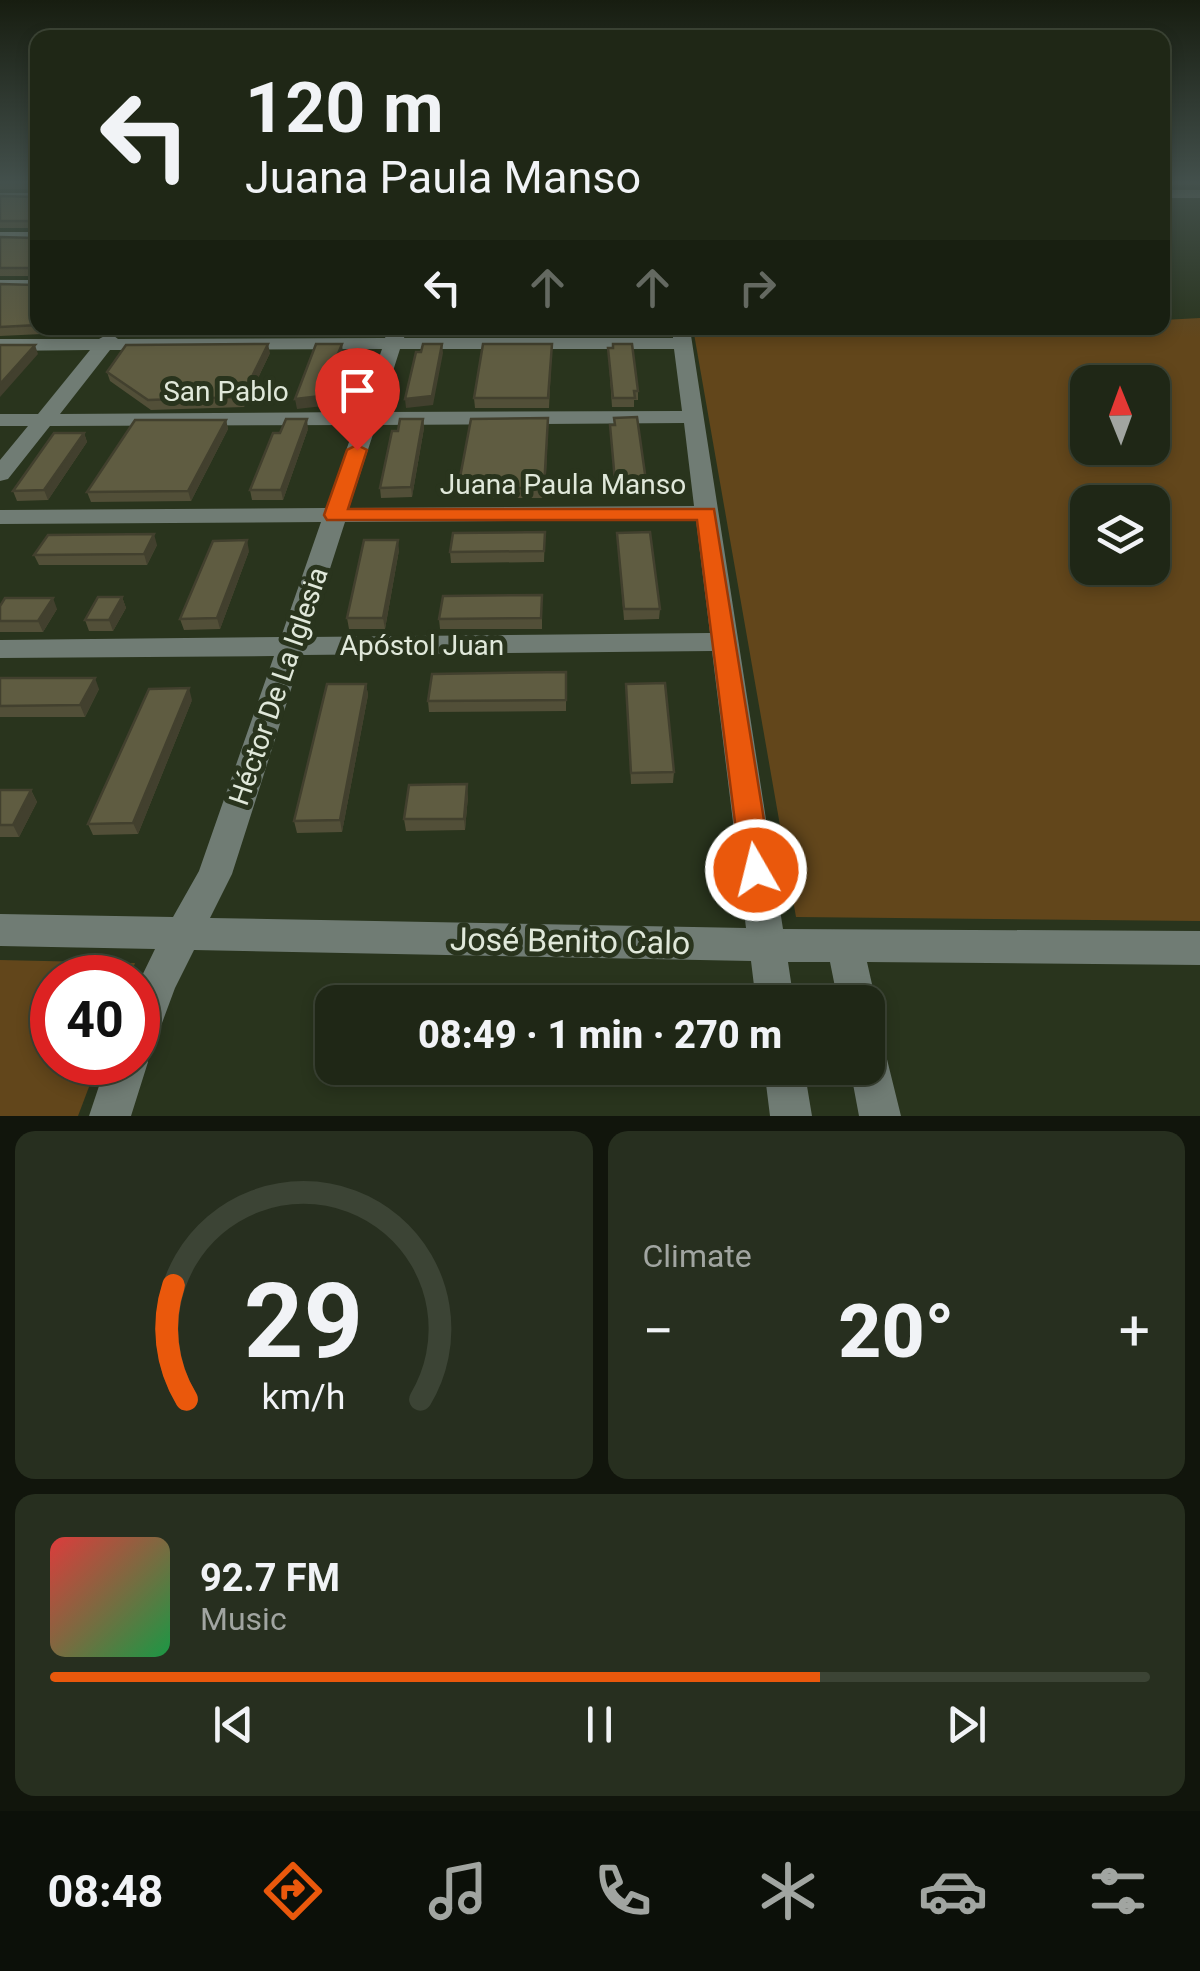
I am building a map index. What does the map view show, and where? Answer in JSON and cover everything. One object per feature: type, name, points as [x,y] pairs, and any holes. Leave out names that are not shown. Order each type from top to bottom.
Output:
[{"type":"street","points":[[0,237],[30,237]]},
{"type":"street","points":[[0,285],[30,285]]},
{"type":"street","points":[[0,474],[113,335]]},
{"type":"street","points":[[0,345],[396,336],[682,335],[773,985]]},
{"type":"street","name":"Héctor De La Iglesia","points":[[160,978],[215,874],[396,336]]},
{"type":"street","name":"San Pablo","points":[[0,420],[693,416]]},
{"type":"street","name":"Juana Paula Manso","points":[[0,517],[706,513]]},
{"type":"street","name":"Apóstol Juan","points":[[0,648],[725,642]]},
{"type":"street","name":"José Benito Calo","points":[[0,930],[767,945],[1200,948]]},
{"type":"street","points":[[846,946],[854,985]]},
{"type":"street","points":[[110,1116],[120,1085]]},
{"type":"street","points":[[786,1085],[791,1116]]},
{"type":"street","points":[[874,1085],[880,1116]]},
{"type":"shaded area","points":[[1200,318],[1200,921],[796,917],[694,335],[1170,335],[1170,320]]},
{"type":"shaded area","points":[[0,960],[30,961],[30,1085],[90,1085],[78,1116],[0,1116]]},
{"type":"building","points":[[0,237],[30,238],[30,268],[0,268]]},
{"type":"building","points":[[0,284],[30,285],[30,325],[0,327]]},
{"type":"building","points":[[268,344],[242,397],[148,400],[107,372],[126,345]]},
{"type":"building","points":[[316,344],[342,344],[321,396],[295,399]]},
{"type":"building","points":[[423,344],[442,344],[432,396],[405,399],[416,352],[421,352]]},
{"type":"building","points":[[483,344],[552,344],[548,398],[474,398]]},
{"type":"building","points":[[613,344],[632,344],[638,391],[634,391],[635,398],[613,398],[608,348],[613,348]]},
{"type":"building","points":[[0,345],[35,345],[0,384]]},
{"type":"building","points":[[637,417],[646,481],[615,481],[610,425],[615,425],[614,418]]},
{"type":"building","points":[[548,418],[544,488],[458,488],[471,419]]},
{"type":"building","points":[[286,419],[307,419],[281,490],[250,490],[273,433],[280,433]]},
{"type":"building","points":[[400,419],[423,419],[411,487],[380,488],[392,431],[398,431]]},
{"type":"building","points":[[135,420],[226,420],[188,491],[87,492]]},
{"type":"building","points":[[54,433],[84,433],[44,490],[13,491]]},
{"type":"building","points":[[545,532],[544,551],[450,552],[453,533]]},
{"type":"building","points":[[650,532],[660,609],[624,609],[617,533]]},
{"type":"building","points":[[154,534],[144,554],[34,555],[48,535]]},
{"type":"building","points":[[247,540],[217,618],[180,619],[213,541]]},
{"type":"building","points":[[364,540],[398,540],[383,618],[347,618]]},
{"type":"building","points":[[542,595],[541,618],[439,619],[443,596]]},
{"type":"building","points":[[98,597],[122,597],[109,620],[85,620]]},
{"type":"building","points":[[5,598],[53,598],[38,621],[0,621],[0,606]]},
{"type":"building","points":[[566,672],[566,700],[428,701],[432,674]]},
{"type":"building","points":[[0,678],[95,678],[80,705],[0,706]]},
{"type":"building","points":[[665,683],[674,772],[631,773],[626,684]]},
{"type":"building","points":[[327,684],[366,684],[340,820],[294,821]]},
{"type":"building","points":[[189,688],[133,823],[88,824],[149,689]]},
{"type":"building","points":[[467,784],[464,819],[404,819],[409,785]]},
{"type":"building","points":[[0,790],[31,790],[13,825],[0,825]]},
{"type":"route","points":[[357,450],[335,515],[706,513],[756,870]]}]
